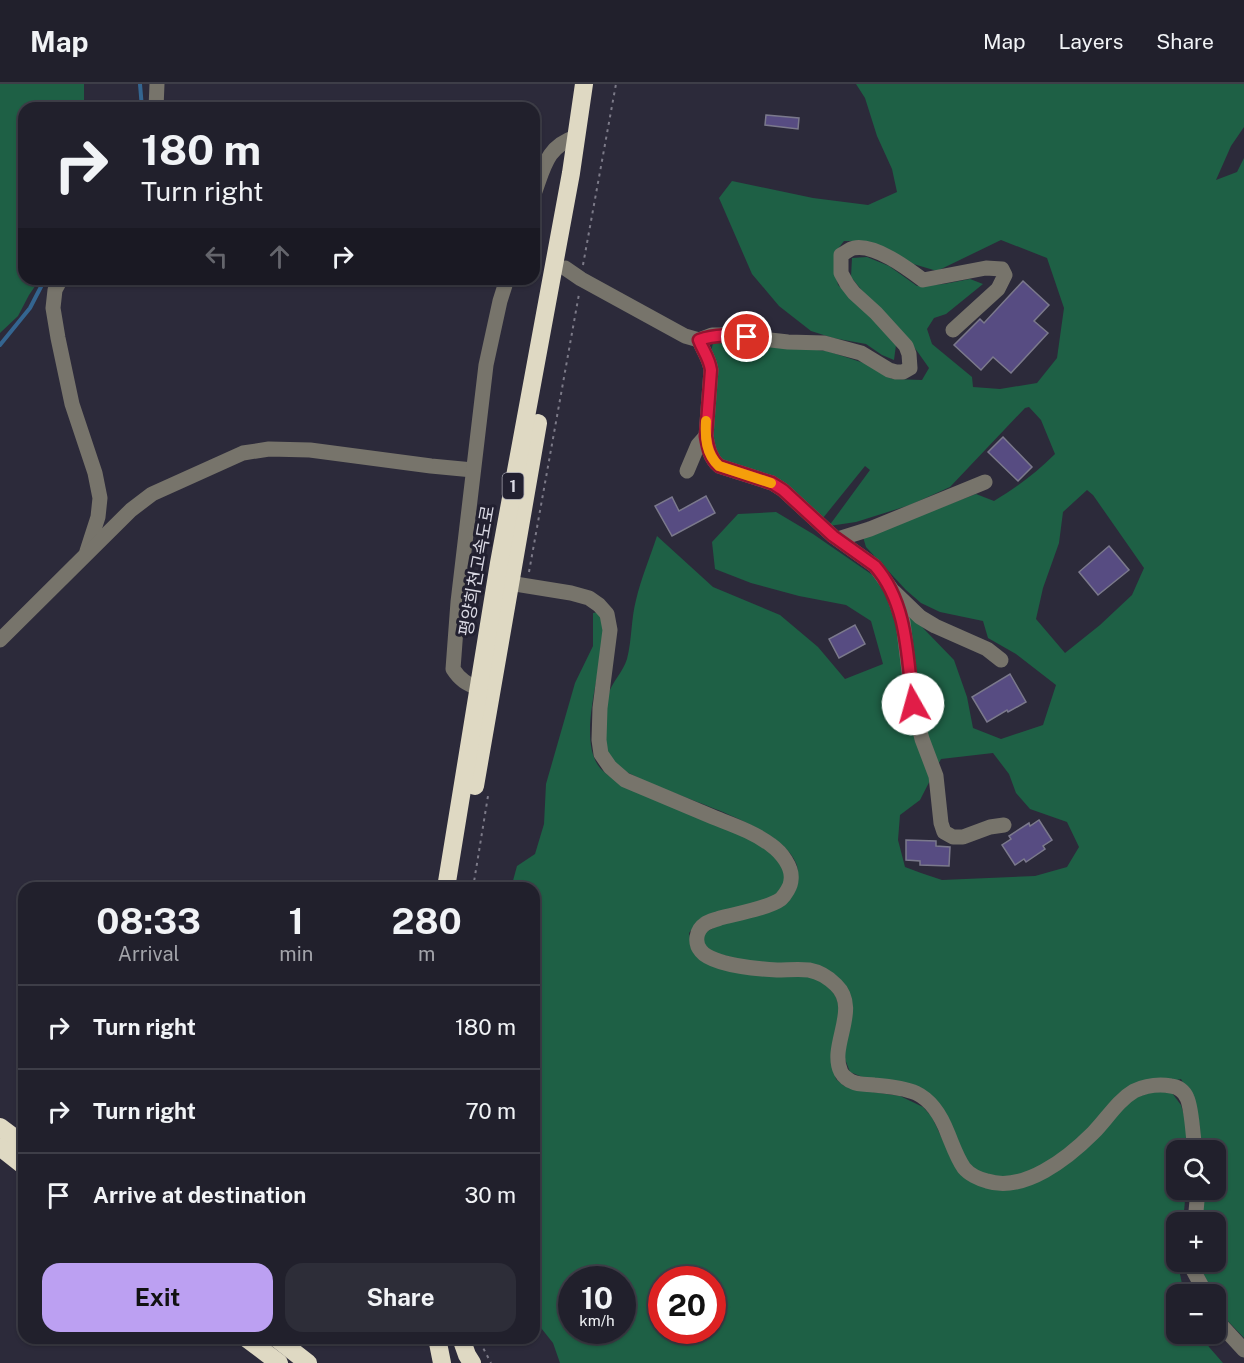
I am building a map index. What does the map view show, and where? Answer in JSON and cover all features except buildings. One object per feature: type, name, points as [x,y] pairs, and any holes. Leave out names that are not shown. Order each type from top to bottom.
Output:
[{"type":"highway","name":"평양희천고속도로","points":[[447,882],[499,563],[571,173],[584,84]]},
{"type":"highway","name":"평양희천고속도로","points":[[458,882],[565,268],[593,84]]},
{"type":"highway","points":[[0,1127],[18,1140]]},
{"type":"highway","points":[[0,1147],[18,1161]]},
{"type":"highway","points":[[254,1344],[279,1363]]},
{"type":"highway","points":[[284,1344],[308,1363]]},
{"type":"highway","points":[[462,1344],[472,1363]]},
{"type":"street","points":[[156,102],[157,84]]},
{"type":"street","points":[[540,178],[552,150],[564,141],[576,137]]},
{"type":"street","points":[[565,268],[686,336],[699,340],[712,335],[726,335],[824,344],[861,352],[896,372],[903,372],[910,368],[906,346],[847,284],[841,273],[841,255],[852,248],[866,248],[903,265],[923,280],[986,268],[1002,269],[1005,275],[998,289],[953,330]]},
{"type":"street","points":[[58,285],[53,308],[58,338],[72,404],[95,473],[100,498],[98,517],[86,554]]},
{"type":"street","points":[[478,688],[463,682],[453,669],[458,602],[486,365],[505,285]]},
{"type":"street","points":[[699,340],[710,360],[706,436],[712,460],[719,466],[772,483],[783,490],[838,539],[875,566],[892,590],[920,617],[987,649],[1001,660]]},
{"type":"street","points":[[687,471],[698,445],[706,436]]},
{"type":"street","points":[[0,640],[131,510],[152,494],[243,453],[269,449],[310,450],[473,470]]},
{"type":"street","points":[[838,539],[870,529],[985,482]]},
{"type":"street","points":[[509,583],[590,598],[607,614],[610,630],[600,708],[599,740],[602,754],[610,767],[625,780],[750,832],[772,845],[785,859],[791,880],[781,899],[706,923],[698,931],[696,941],[699,950],[704,955],[721,963],[772,970],[809,970],[828,977],[840,989],[845,1001],[846,1015],[838,1048],[840,1070],[843,1075],[854,1083],[916,1093],[929,1102],[943,1121],[956,1153],[966,1170],[990,1183],[1016,1182],[1041,1173],[1070,1153],[1093,1133],[1125,1097],[1155,1085],[1179,1088],[1187,1097],[1193,1140]]},
{"type":"street","points":[[892,590],[903,622],[913,704],[922,739],[936,776],[944,832],[953,837],[963,837],[990,827],[1004,825]]},
{"type":"street","points":[[1226,1330],[1244,1350]]},
{"type":"path","points":[[530,571],[616,84]]},
{"type":"path","points":[[474,882],[488,792]]},
{"type":"path","points":[[481,1344],[491,1363]]},
{"type":"green space","points":[[0,84],[84,84],[84,102],[18,102],[18,285],[36,285],[18,316],[0,333]]},
{"type":"green space","points":[[856,84],[1244,84],[1244,127],[1231,146],[1216,180],[1237,172],[1244,158],[1244,1338],[1226,1319],[1226,1284],[1208,1284],[1202,1272],[1226,1272],[1226,1212],[1202,1212],[1202,1200],[1226,1200],[1226,1140],[1201,1140],[1200,1127],[1193,1100],[1181,1079],[1140,1082],[1089,1132],[1035,1171],[1012,1177],[986,1176],[970,1166],[941,1109],[850,1072],[843,1054],[839,979],[714,953],[705,947],[702,940],[704,933],[797,885],[796,863],[782,844],[758,828],[728,814],[635,776],[615,764],[605,750],[608,695],[627,659],[636,600],[657,536],[713,587],[780,615],[818,647],[845,679],[883,664],[871,621],[846,605],[799,596],[751,583],[715,569],[712,542],[738,514],[776,512],[813,534],[887,585],[954,660],[967,697],[973,728],[1001,739],[1043,725],[1056,685],[1016,654],[988,638],[983,621],[940,612],[921,603],[866,547],[863,537],[976,494],[994,501],[1026,479],[1055,454],[1041,420],[1029,407],[1025,408],[950,487],[910,505],[856,522],[829,526],[870,470],[865,466],[823,518],[722,460],[714,452],[711,352],[713,343],[727,341],[827,351],[867,364],[892,379],[922,380],[929,368],[899,328],[868,298],[851,277],[852,258],[867,257],[889,266],[917,286],[970,279],[983,284],[946,314],[934,318],[927,329],[932,344],[972,377],[973,387],[1000,389],[1037,383],[1057,358],[1064,308],[1047,258],[1001,240],[937,271],[910,263],[863,241],[844,241],[837,250],[834,265],[838,285],[858,303],[896,345],[894,360],[866,344],[811,331],[779,306],[752,274],[719,198],[732,181],[813,198],[868,205],[897,192],[892,169],[877,136],[865,98]],"holes":[[[1087,490],[1093,495],[1144,568],[1132,595],[1065,653],[1036,619],[1043,588],[1059,543],[1063,512]],[[993,753],[1009,774],[1016,793],[1030,809],[1067,822],[1079,847],[1067,867],[1035,876],[942,880],[905,867],[898,840],[900,815],[920,800],[941,759]]]},
{"type":"green space","points":[[599,612],[604,630],[590,723],[590,741],[594,757],[602,770],[617,781],[752,839],[773,853],[783,866],[786,878],[784,886],[772,898],[698,921],[689,933],[691,944],[697,955],[809,975],[825,983],[835,995],[840,1008],[832,1060],[836,1079],[844,1086],[900,1096],[923,1107],[932,1117],[952,1160],[1013,1189],[1131,1099],[1155,1091],[1172,1093],[1181,1105],[1188,1140],[1166,1140],[1166,1200],[1185,1200],[1184,1212],[1166,1212],[1166,1272],[1180,1272],[1182,1284],[1166,1284],[1166,1344],[1207,1344],[1223,1363],[560,1363],[553,1343],[540,1327],[540,882],[513,882],[517,866],[535,854],[544,824],[546,784],[575,683],[593,646],[593,613]]},
{"type":"waterway","points":[[140,84],[142,102]]},
{"type":"waterway","points":[[0,345],[30,308],[42,285]]},
{"type":"slow traffic","points":[[706,421],[707,447],[712,460],[719,466],[771,483]]},
{"type":"route","points":[[747,337],[712,335],[699,340],[710,360],[706,436],[712,460],[719,466],[772,483],[783,490],[833,536],[880,572],[892,590],[903,622],[913,704]]}]
